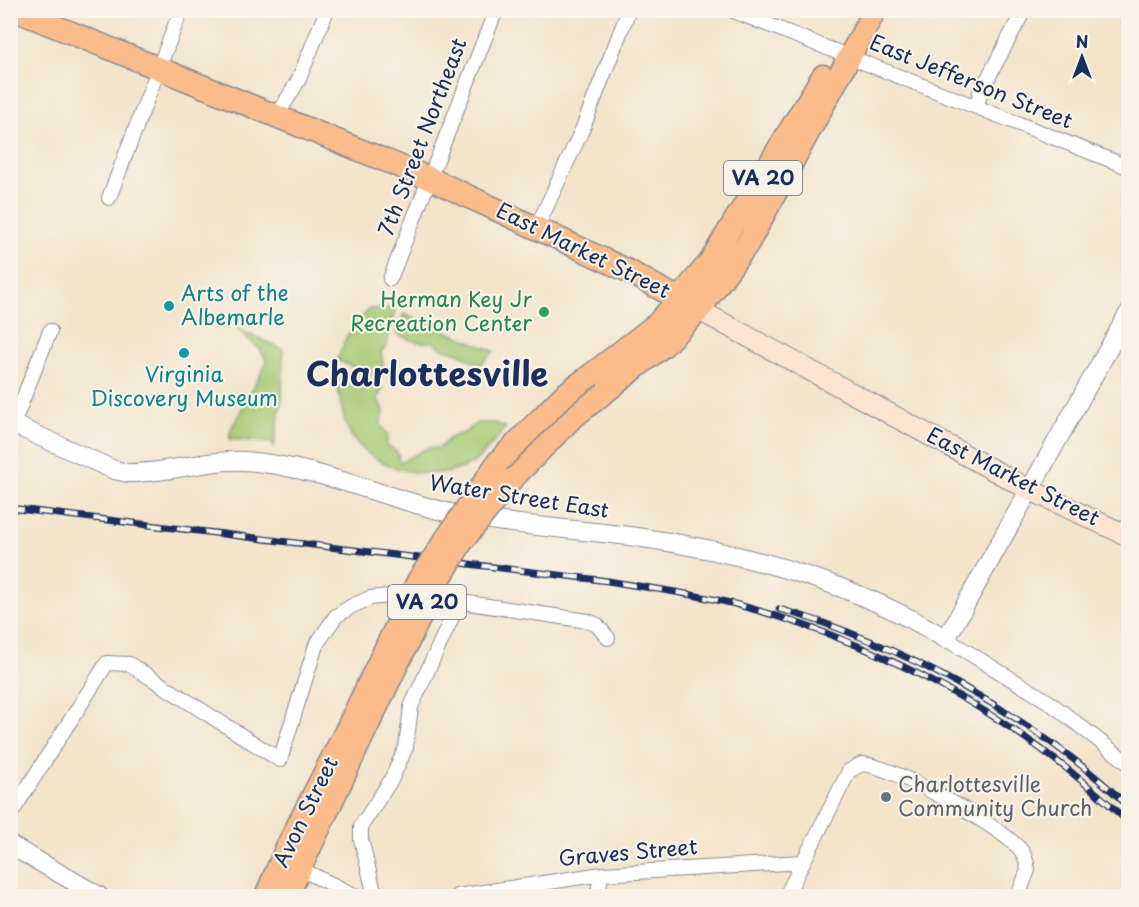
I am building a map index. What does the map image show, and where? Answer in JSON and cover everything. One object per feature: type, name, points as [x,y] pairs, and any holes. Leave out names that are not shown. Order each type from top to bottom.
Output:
[{"type":"main road","points":[[690,305],[748,243],[844,54],[861,10]]},
{"type":"main road","points":[[844,54],[875,10]]},
{"type":"main road","name":"East Market Street","points":[[13,12],[431,178],[537,227],[690,305],[1028,489],[1128,536]]},
{"type":"main road","name":"VA 20","points":[[355,732],[418,581],[498,462],[564,395],[658,323],[690,305]]},
{"type":"main road","name":"VA 20","points":[[355,732],[461,543],[510,481],[539,449],[571,419],[656,353],[690,305]]},
{"type":"main road","name":"Avon Street","points":[[266,897],[291,864],[355,732]]},
{"type":"main road","name":"Avon Street","points":[[287,897],[291,864]]},
{"type":"street","points":[[109,198],[181,10]]},
{"type":"street","points":[[278,116],[298,81],[327,10]]},
{"type":"street","name":"7th Street Northeast","points":[[390,279],[496,10]]},
{"type":"street","points":[[537,227],[582,130],[629,10]]},
{"type":"street","name":"East Jefferson Street","points":[[731,10],[1128,167]]},
{"type":"street","points":[[977,107],[980,93],[1024,10]]},
{"type":"street","points":[[1128,314],[946,639],[1049,702],[1128,763]]},
{"type":"street","points":[[12,424],[50,331]]},
{"type":"street","name":"Water Street East","points":[[12,424],[114,470],[128,473],[216,460],[247,462],[343,481],[428,508],[464,516],[645,538],[741,558],[794,573],[889,608],[946,639]]},
{"type":"street","points":[[10,815],[107,663],[129,664],[280,760],[309,659],[318,640],[336,616],[370,598],[409,594],[588,621],[597,625],[608,638]]},
{"type":"street","points":[[375,897],[361,839],[361,825],[391,780],[406,747],[411,706],[459,602]]},
{"type":"street","points":[[786,897],[849,771],[855,766],[870,764],[946,800],[1018,847],[1028,870],[1018,897]]},
{"type":"street","points":[[10,845],[99,897]]},
{"type":"street","name":"Graves Street","points":[[457,897],[602,874],[803,862]]},
{"type":"street","points":[[291,864],[356,897]]},
{"type":"street","points":[[597,897],[602,874]]},
{"type":"green space","points":[[391,308],[396,312],[388,330],[388,343],[381,352],[383,365],[378,373],[381,379],[337,360],[347,336],[369,309]]},
{"type":"green space","points":[[404,314],[494,351],[481,364],[459,353],[442,348],[433,341],[418,342],[409,339],[396,333]]},
{"type":"green space","points":[[237,329],[283,349],[282,397],[274,447],[272,443],[230,439],[230,431],[267,362],[260,349]]},
{"type":"green space","points":[[337,372],[347,372],[383,388],[377,399],[384,410],[380,424],[388,435],[386,445],[397,452],[400,463],[427,448],[439,448],[451,437],[464,433],[477,423],[495,423],[506,428],[476,461],[457,470],[424,473],[391,466],[376,459],[353,438],[343,413]]},
{"type":"railway","points":[[10,508],[608,581],[742,606],[795,622],[848,642],[899,664],[948,690],[1043,750],[1128,822]]},
{"type":"railway","points":[[779,609],[825,623],[872,642],[965,688],[1052,744],[1092,774],[1128,806]]},
{"type":"place","name":"Arts of the Albemarle","points":[[169,306]]},
{"type":"place","name":"Herman Key Jr Recreation Center","points":[[544,312]]},
{"type":"place","name":"Virginia Discovery Museum","points":[[184,353]]},
{"type":"place","name":"Charlottesville Community Church","points":[[886,797]]},
{"type":"district","name":"Charlottesville","points":[[427,374]]}]
